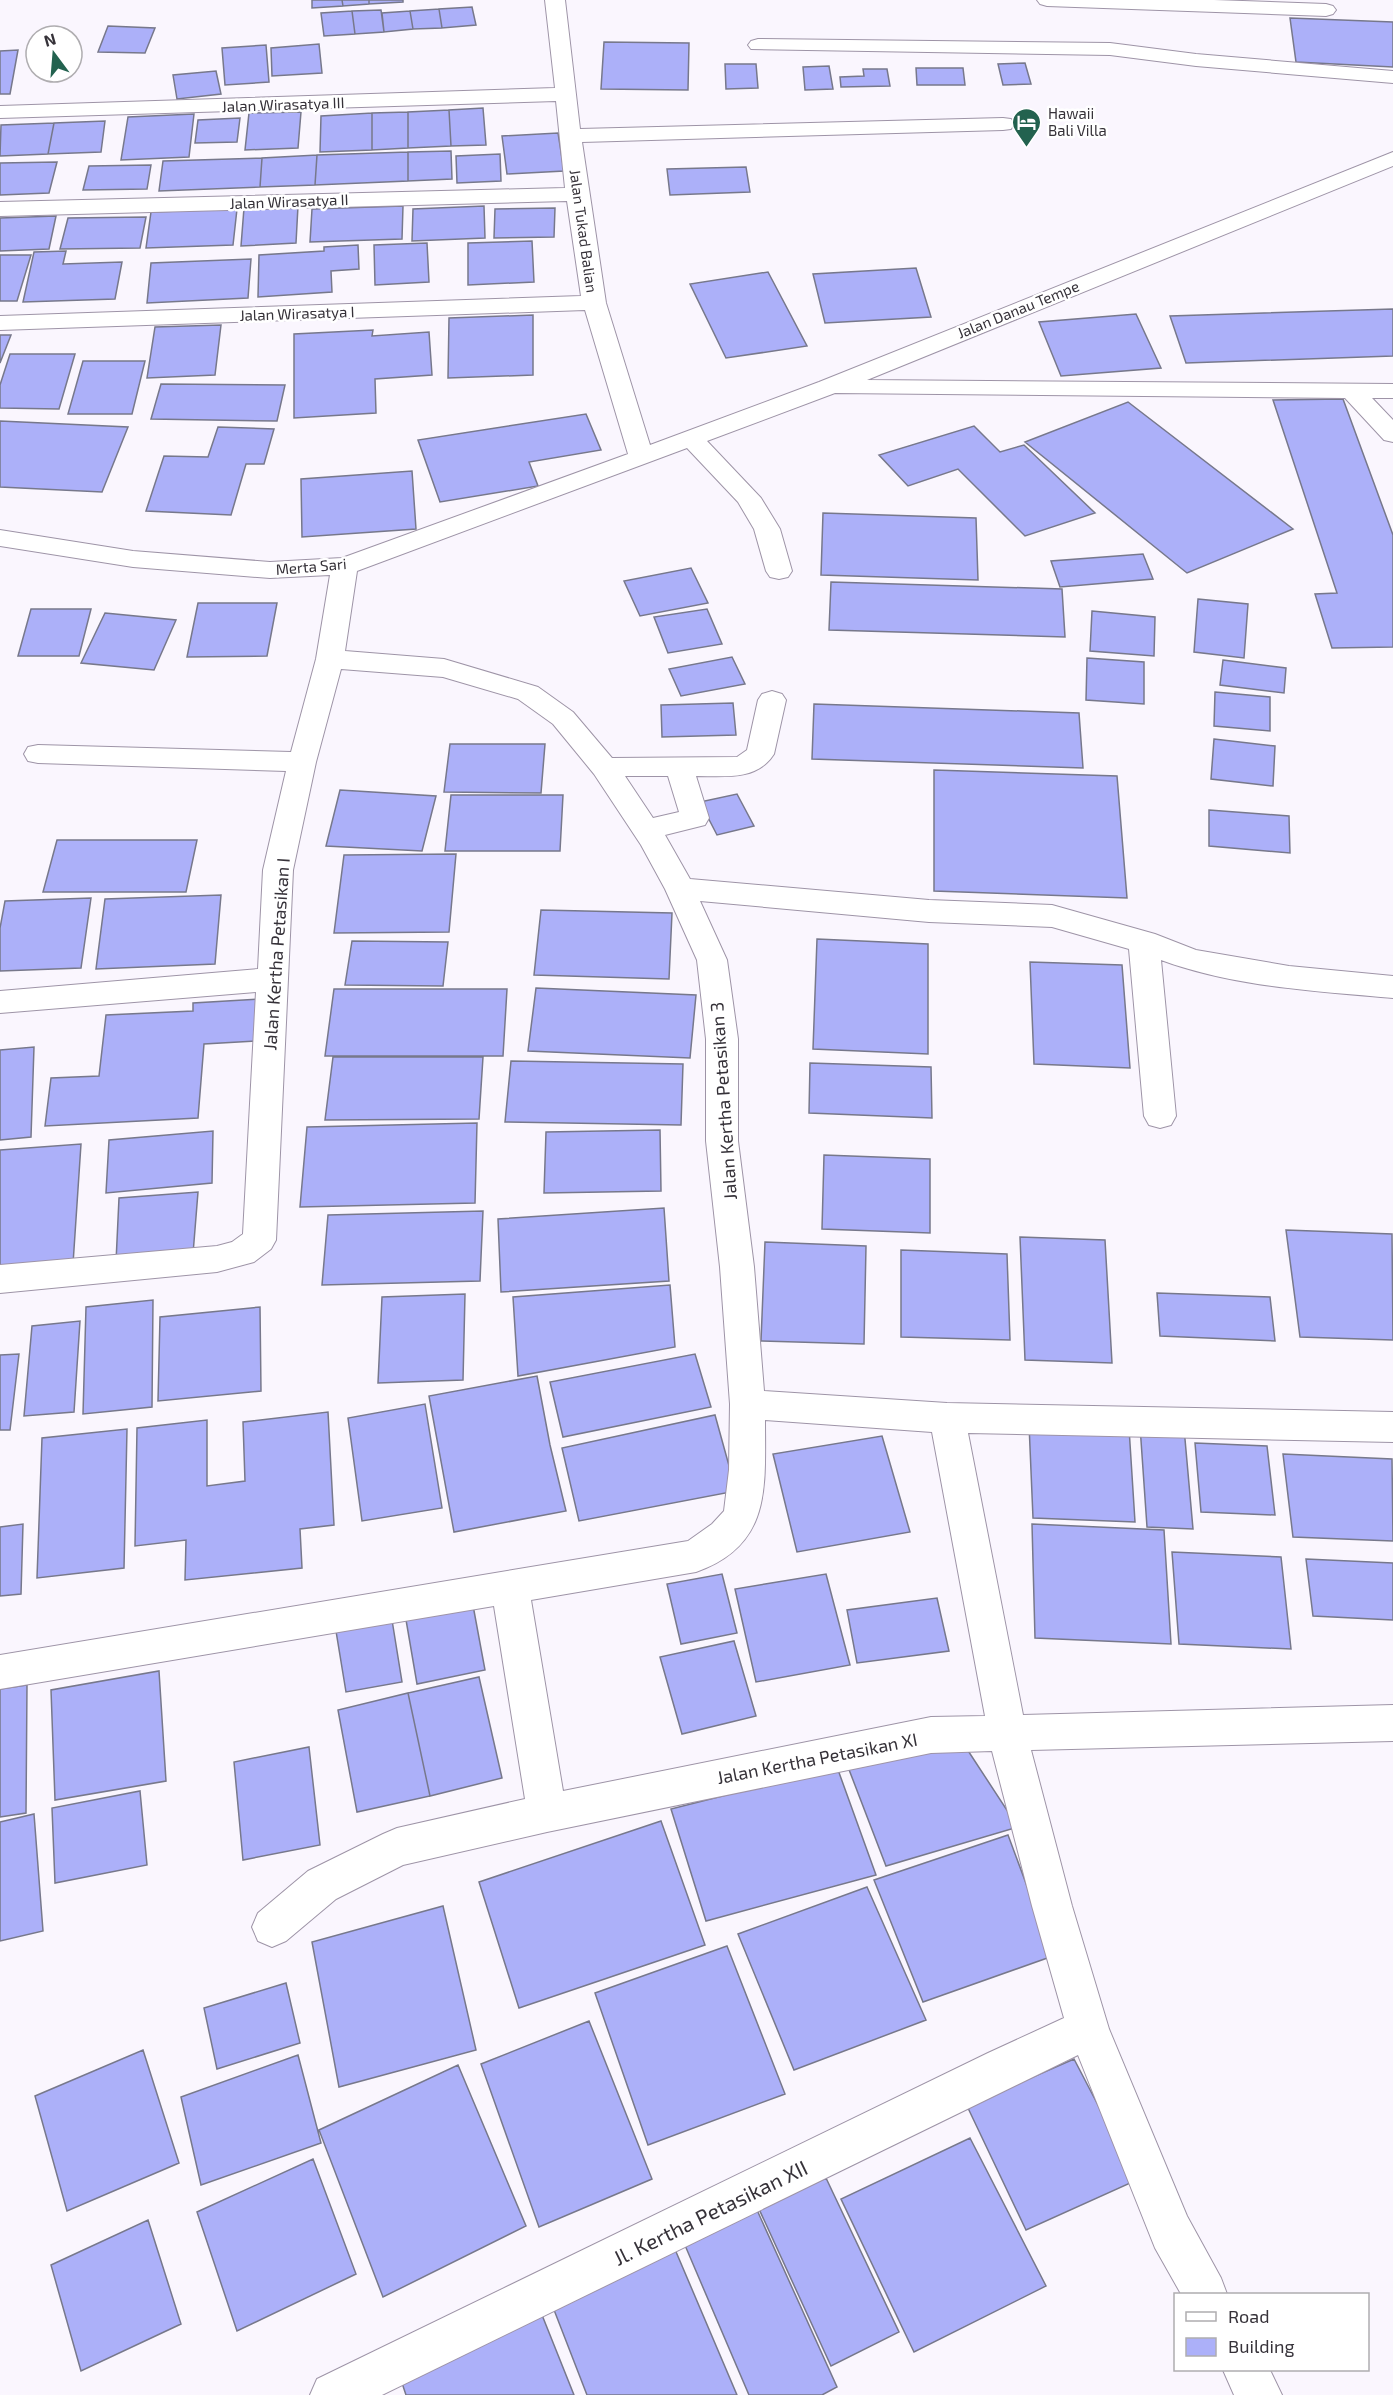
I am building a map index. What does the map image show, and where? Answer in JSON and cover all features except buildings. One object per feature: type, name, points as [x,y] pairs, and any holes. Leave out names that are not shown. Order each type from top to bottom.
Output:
[{"type":"street","name":"Jalan Tukad Balian","points":[[555,0],[577,194],[594,303],[641,456]]},
{"type":"street","points":[[1047,0],[1326,10]]},
{"type":"street","points":[[758,45],[1110,49],[1196,60],[1393,77]]},
{"type":"street","name":"Jalan Wirasatya III","points":[[0,112],[566,94]]},
{"type":"street","points":[[571,136],[1003,124]]},
{"type":"street","name":"Jalan Danau Tempe","points":[[641,456],[828,387],[1393,158]]},
{"type":"street","name":"Jalan Wirasatya II","points":[[0,209],[577,194]]},
{"type":"street","name":"Jalan Wirasatya I","points":[[0,323],[594,303]]},
{"type":"street","points":[[828,387],[1393,391]]},
{"type":"street","points":[[1353,392],[1393,435]]},
{"type":"street","points":[[691,438],[748,498],[767,529],[779,571]]},
{"type":"street","name":"Merta Sari","points":[[0,538],[133,559],[247,569],[345,566],[641,456]]},
{"type":"street","name":"Jalan Kertha Petasikan I","points":[[0,1279],[217,1259],[242,1253],[260,1240],[278,870],[302,762],[330,659],[345,566]]},
{"type":"street","name":"Jalan Kertha Petasikan 3","points":[[330,659],[444,668],[528,693],[563,718],[604,766],[645,830],[680,889],[712,960],[722,1039],[722,1141],[737,1267],[748,1404],[746,1481],[741,1519],[725,1535],[696,1556],[510,1587]]},
{"type":"street","points":[[604,766],[743,766],[760,754],[772,699]]},
{"type":"street","points":[[39,754],[302,762]]},
{"type":"street","points":[[645,830],[695,818],[679,766]]},
{"type":"street","points":[[680,889],[929,910],[1052,916],[1144,942],[1192,960],[1289,977],[1393,987]]},
{"type":"street","points":[[1144,942],[1160,1116]]},
{"type":"street","points":[[0,1002],[274,978]]},
{"type":"street","points":[[748,1404],[947,1418],[1393,1427]]},
{"type":"street","points":[[947,1418],[1007,1732],[1052,1905],[1088,2029],[1172,2232],[1204,2293]]},
{"type":"street","points":[[0,1672],[510,1587],[547,1813]]},
{"type":"street","name":"Jalan Kertha Petasikan XI","points":[[272,1927],[322,1885],[398,1847],[547,1813],[932,1735],[1393,1723]]},
{"type":"street","name":"Jl. Kertha Petasikan XII","points":[[333,2395],[1003,2068],[1088,2029]]},
{"type":"street","points":[[1247,2371],[1259,2395]]},
{"type":"place","name":"Hawaii Bali Villa","points":[[1027,148]]}]
